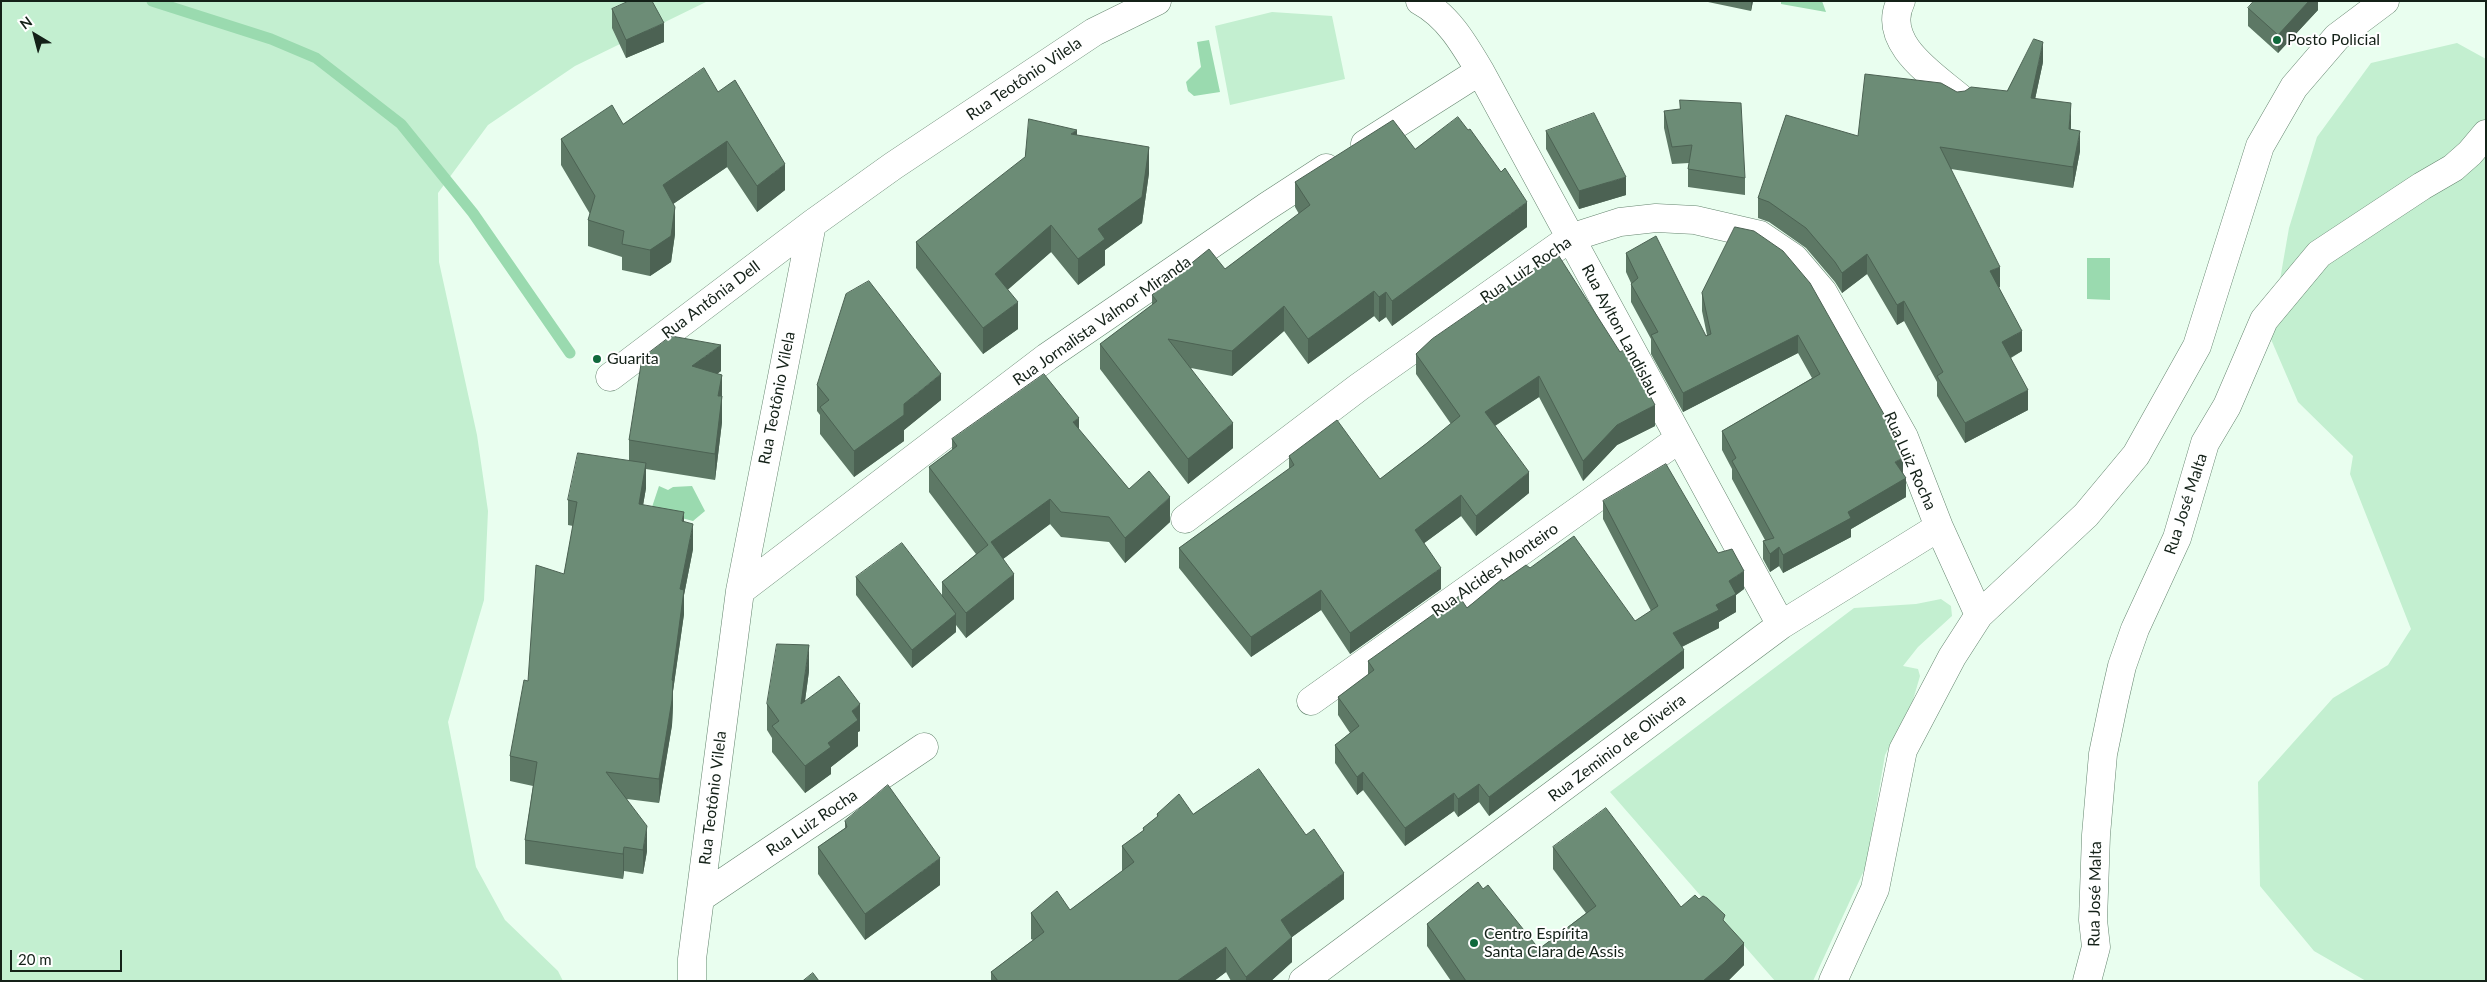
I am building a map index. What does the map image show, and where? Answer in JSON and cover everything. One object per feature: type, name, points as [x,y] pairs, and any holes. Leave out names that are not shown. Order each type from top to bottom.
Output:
[{"type":"street","name":"Rua Teotônio Vilela","points":[[692,981],[700,898],[740,591],[812,224],[893,166],[1094,32],[1157,1]]},
{"type":"street","name":"Rua Aylton Landislau","points":[[1420,1],[1432,8],[1459,36],[1480,71],[1781,625]]},
{"type":"street","points":[[1901,1],[1897,10],[1896,26],[1903,43],[1914,58],[1959,97]]},
{"type":"street","points":[[1833,981],[1875,889],[1903,750],[1952,656],[1978,614],[2086,515],[2136,454],[2197,346],[2260,146],[2294,87],[2337,37],[2385,1]]},
{"type":"street","name":"Rua Jornalista Valmor Miranda","points":[[740,591],[1047,357],[1266,207],[1480,71]]},
{"type":"street","name":"Rua José Malta","points":[[2087,981],[2096,946],[2093,920],[2096,835],[2103,754],[2118,683],[2135,629],[2177,538],[2206,444],[2235,390],[2264,320],[2319,254],[2422,186],[2453,168],[2470,153],[2486,134]]},
{"type":"street","name":"Rua Luiz Rocha","points":[[1185,520],[1359,387],[1570,238],[1620,222],[1656,218],[1695,220],[1760,235],[1794,258],[1823,292],[1904,437],[1939,527],[1978,614]]},
{"type":"street","name":"Rua Antônia Dell","points":[[610,377],[812,224]]},
{"type":"street","name":"Rua Alcides Monteiro","points":[[1311,701],[1679,439]]},
{"type":"street","name":"Rua Zeminio de Oliveira","points":[[1303,981],[1781,625],[1939,527]]},
{"type":"street","name":"Rua Luiz Rocha","points":[[700,898],[924,747]]},
{"type":"shaded area","points":[[1,1],[708,1],[575,66],[488,125],[438,193],[439,262],[477,435],[488,511],[484,600],[448,722],[476,867],[505,920],[558,971],[563,981],[1,981]]},
{"type":"shaded area","points":[[1781,1],[1822,1],[1826,12],[1781,4]]},
{"type":"shaded area","points":[[1272,12],[1332,16],[1345,79],[1230,105],[1215,26]]},
{"type":"shaded area","points":[[1209,40],[1220,92],[1194,96],[1188,91],[1186,82],[1201,67],[1197,42]]},
{"type":"shaded area","points":[[2457,43],[2486,59],[2486,981],[2366,981],[2314,951],[2260,886],[2258,782],[2333,698],[2388,665],[2411,629],[2350,474],[2353,456],[2298,402],[2270,337],[2289,228],[2317,137],[2371,63]]},
{"type":"shaded area","points":[[2087,258],[2110,258],[2110,300],[2087,299]]},
{"type":"shaded area","points":[[659,486],[668,490],[673,487],[692,486],[705,511],[693,521],[651,510]]},
{"type":"shaded area","points":[[1941,599],[1951,606],[1952,616],[1918,647],[1903,666],[1918,669],[1920,676],[1913,700],[1885,755],[1866,866],[1813,981],[1775,981],[1610,792],[1854,608],[1916,604]]},
{"type":"building","points":[[629,1],[652,1],[664,23],[626,40],[612,9]]},
{"type":"building","points":[[2254,1],[2309,1],[2278,35],[2248,8]]},
{"type":"building","points":[[2034,39],[2043,42],[2031,98],[2071,103],[2069,129],[2080,131],[2073,167],[1940,147],[2000,267],[1990,271],[2022,331],[2002,342],[2028,390],[1965,423],[1937,376],[1943,372],[1904,301],[1897,305],[1867,254],[1842,273],[1806,228],[1769,202],[1758,198],[1786,115],[1858,136],[1865,74],[1941,83],[1957,92],[1965,91],[1971,87],[2007,91]]},
{"type":"building","points":[[704,68],[718,92],[735,80],[785,164],[757,186],[727,141],[663,185],[675,207],[671,236],[650,250],[622,244],[624,231],[588,220],[595,196],[561,139],[612,105],[623,124]]},
{"type":"building","points":[[1680,100],[1741,103],[1745,178],[1688,169],[1692,145],[1672,147],[1664,111],[1680,109]]},
{"type":"building","points":[[1594,113],[1626,177],[1579,191],[1546,131]]},
{"type":"building","points":[[1458,117],[1468,130],[1470,129],[1501,172],[1505,168],[1527,202],[1392,301],[1386,292],[1379,297],[1374,291],[1308,339],[1284,306],[1232,351],[1168,339],[1233,423],[1188,459],[1100,344],[1157,301],[1152,295],[1209,249],[1225,269],[1310,205],[1295,182],[1393,120],[1415,149]]},
{"type":"building","points":[[1029,119],[1077,130],[1071,134],[1149,147],[1142,197],[1098,229],[1105,239],[1078,259],[1051,225],[995,274],[1018,302],[983,328],[916,242],[1025,157]]},
{"type":"building","points":[[1735,227],[1754,231],[1783,251],[1810,283],[1890,425],[1903,458],[1895,462],[1906,478],[1848,512],[1851,518],[1783,555],[1779,547],[1770,554],[1763,541],[1774,538],[1732,461],[1736,458],[1722,431],[1820,374],[1798,335],[1683,393],[1651,335],[1658,332],[1631,284],[1638,278],[1626,253],[1656,236],[1706,336],[1711,334],[1702,293]]},
{"type":"building","points":[[1557,253],[1620,352],[1625,349],[1655,405],[1617,425],[1583,461],[1539,376],[1485,412],[1529,472],[1476,516],[1461,495],[1415,530],[1441,568],[1350,633],[1321,590],[1251,637],[1179,548],[1294,465],[1289,456],[1337,420],[1380,479],[1427,443],[1460,416],[1416,354],[1432,339]]},
{"type":"building","points":[[869,281],[941,374],[904,404],[904,415],[854,451],[820,407],[829,400],[817,385],[846,294]]},
{"type":"building","points":[[671,336],[721,345],[692,366],[722,375],[718,396],[722,396],[715,454],[629,440],[642,358]]},
{"type":"building","points":[[1044,374],[1079,418],[1073,422],[1129,489],[1149,471],[1170,497],[1125,538],[1109,517],[1061,512],[1050,499],[991,542],[1014,574],[966,613],[942,582],[988,545],[929,467],[957,446],[952,439]]},
{"type":"building","points":[[578,453],[646,463],[639,504],[684,512],[682,521],[693,524],[680,589],[684,590],[672,680],[672,700],[659,779],[606,772],[647,826],[643,850],[624,847],[623,854],[525,840],[537,762],[510,756],[524,680],[528,681],[536,565],[564,574],[577,502],[568,500]]},
{"type":"building","points":[[1666,464],[1718,553],[1732,549],[1744,571],[1729,581],[1736,594],[1716,605],[1719,610],[1673,633],[1684,650],[1489,797],[1479,784],[1458,799],[1454,793],[1405,828],[1363,772],[1357,777],[1335,745],[1359,726],[1338,697],[1374,670],[1368,661],[1459,596],[1467,608],[1502,579],[1503,581],[1526,565],[1530,568],[1574,536],[1635,621],[1658,606],[1603,501]]},
{"type":"building","points":[[902,543],[956,614],[912,650],[856,577]]},
{"type":"building","points":[[777,644],[809,645],[801,704],[839,676],[860,704],[852,711],[858,720],[828,743],[831,747],[805,766],[772,726],[779,721],[767,704]]},
{"type":"building","points":[[1259,769],[1306,835],[1314,829],[1344,873],[1281,920],[1292,937],[1246,977],[1226,947],[1177,981],[998,981],[991,972],[1044,932],[1031,913],[1057,891],[1070,910],[1134,862],[1122,846],[1144,830],[1143,828],[1158,816],[1157,814],[1179,794],[1193,814]]},
{"type":"building","points":[[888,785],[940,858],[865,914],[818,847],[847,827],[845,821]]},
{"type":"building","points":[[1606,808],[1681,907],[1695,895],[1699,899],[1703,896],[1707,898],[1725,915],[1723,920],[1744,943],[1703,981],[1466,981],[1427,924],[1478,882],[1483,889],[1488,885],[1539,949],[1596,906],[1553,847]]},
{"type":"building","points":[[813,973],[819,981],[803,981]]},
{"type":"waterway","points":[[152,1],[271,39],[316,58],[401,124],[473,213],[570,353]]},
{"type":"place","name":"Posto Policial","points":[[2277,40]]},
{"type":"place","name":"Guarita","points":[[597,359]]},
{"type":"place","name":"Centro Espírita Santa Clara de Assis","points":[[1474,943]]}]
